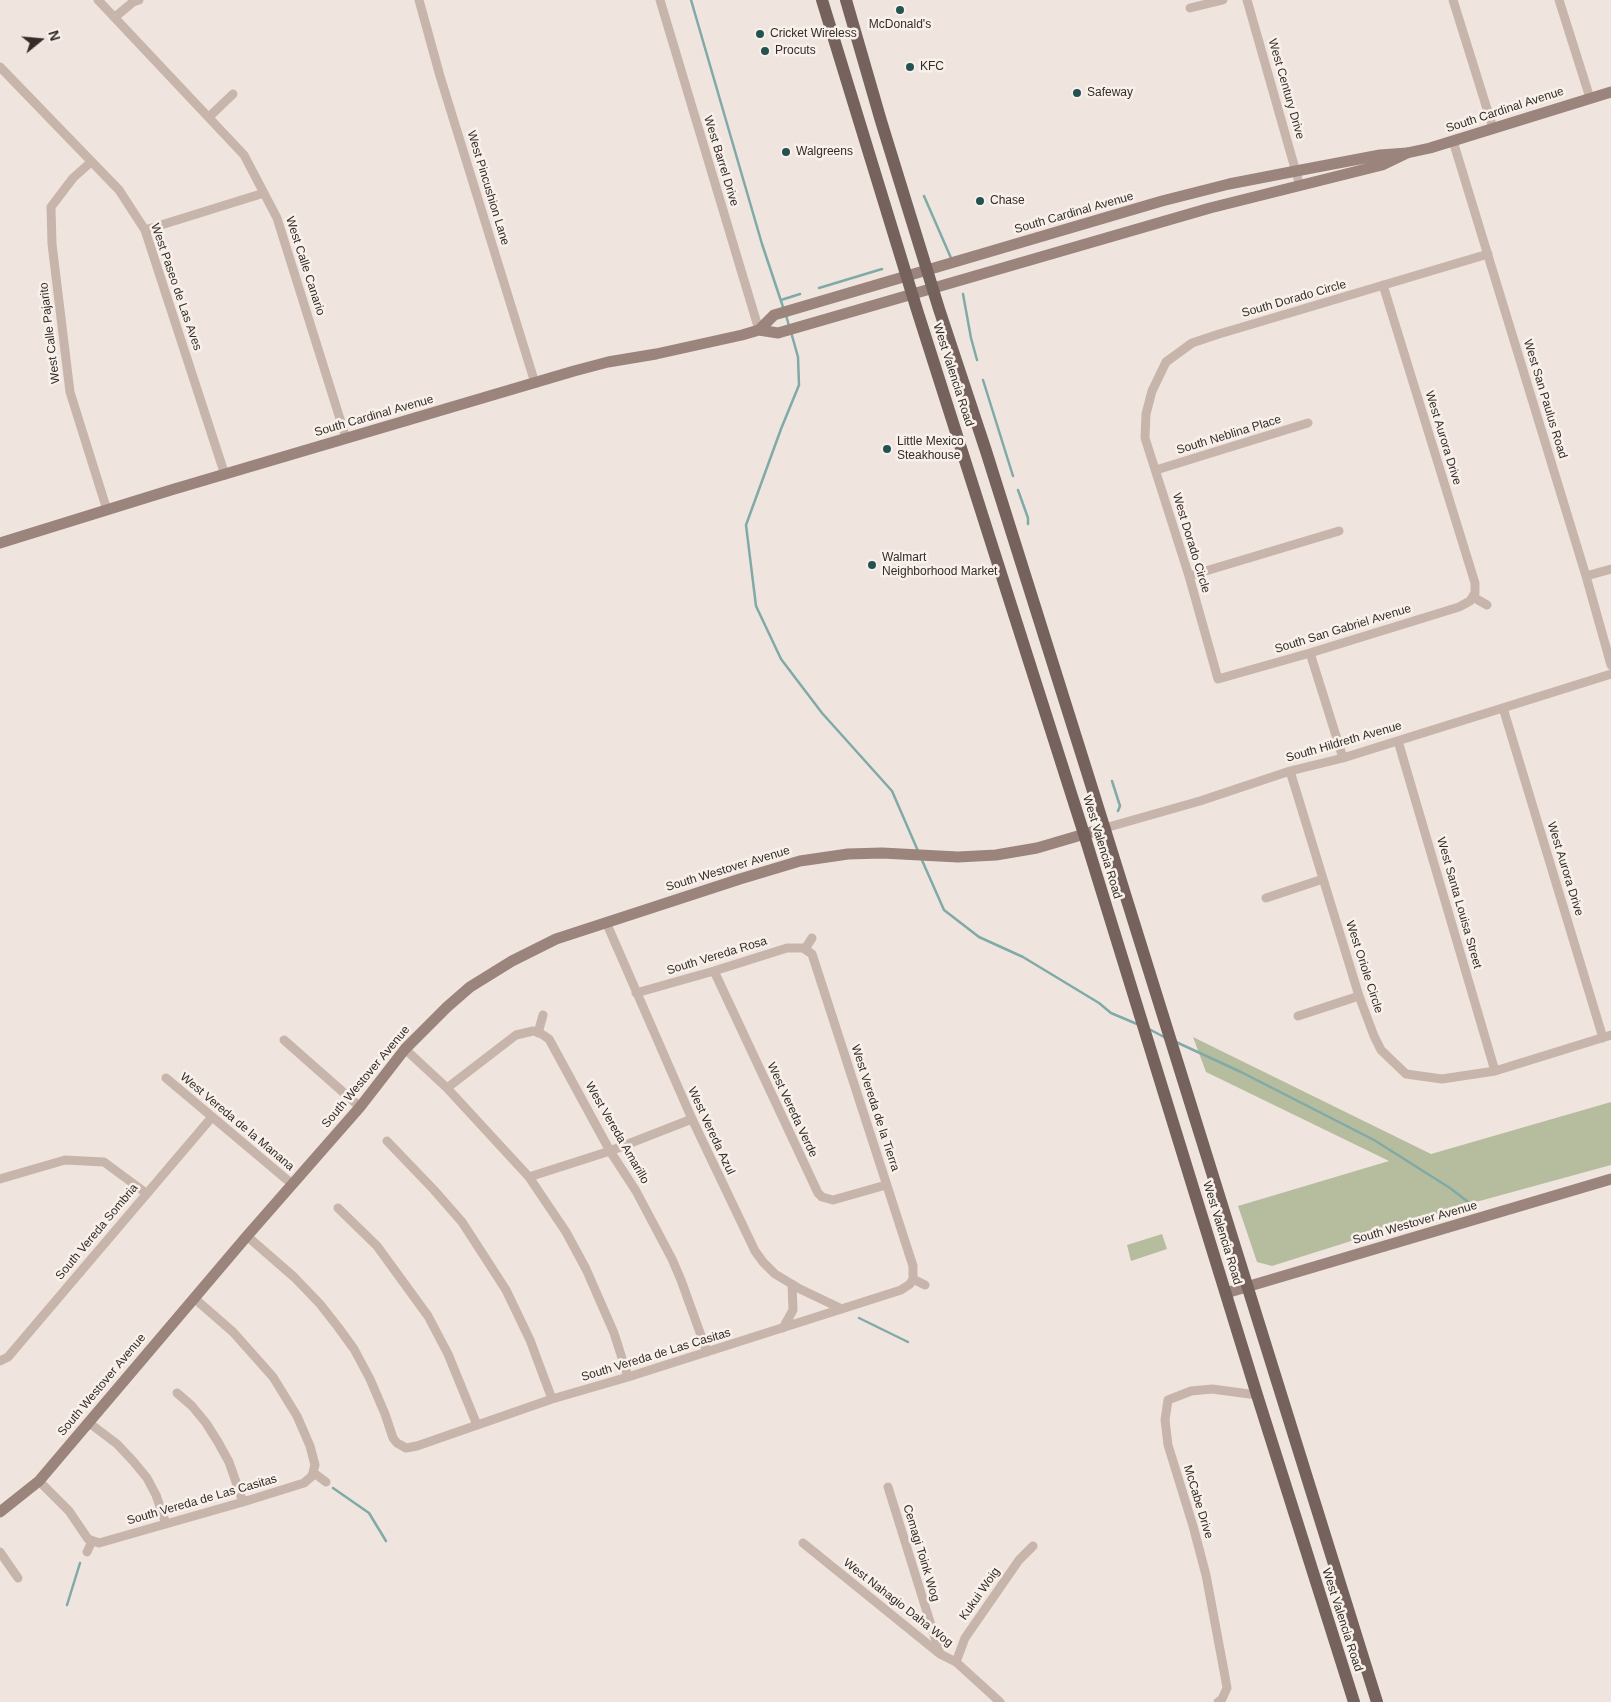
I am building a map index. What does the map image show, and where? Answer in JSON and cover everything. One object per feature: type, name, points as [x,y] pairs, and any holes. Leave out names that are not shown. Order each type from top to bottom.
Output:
[{"type":"main road","name":"West Valencia Road","points":[[822,0],[1134,998],[1152,1050],[1257,1396],[1354,1702]]},
{"type":"main road","name":"West Valencia Road","points":[[846,0],[933,289],[1105,828],[1377,1702]]},
{"type":"main road","name":"South Cardinal Avenue","points":[[0,543],[225,474],[608,362],[666,352],[759,330],[780,332],[1193,212],[1382,164],[1407,153],[1453,141],[1611,92]]},
{"type":"main road","name":"South Cardinal Avenue","points":[[759,330],[774,314],[1162,201],[1229,184],[1380,155],[1407,153]]},
{"type":"main road","points":[[996,557],[1018,553]]},
{"type":"main road","name":"South Hildreth Avenue","points":[[1084,834],[1105,828]]},
{"type":"main road","name":"South Westover Avenue","points":[[0,1512],[38,1481],[360,1107],[405,1049],[470,987],[512,961],[556,939],[800,861],[848,854],[882,853],[945,856],[1004,854],[1037,848],[1084,834]]},
{"type":"main road","name":"South Westover Avenue","points":[[1226,1293],[1611,1180]]},
{"type":"street","name":"West Calle Canario","points":[[98,0],[244,155],[277,218],[346,438]]},
{"type":"street","points":[[115,17],[133,2],[139,0]]},
{"type":"street","name":"West Pincushion Lane","points":[[419,0],[440,76],[535,383]]},
{"type":"street","name":"West Barrel Drive","points":[[660,0],[759,330]]},
{"type":"street","points":[[1190,8],[1223,0]]},
{"type":"street","name":"West Century Drive","points":[[1247,0],[1300,186]]},
{"type":"street","points":[[1453,0],[1493,128]]},
{"type":"street","points":[[1558,0],[1590,98]]},
{"type":"street","name":"West Paseo de Las Aves","points":[[0,67],[119,190],[145,230],[225,474]]},
{"type":"street","points":[[209,117],[233,94]]},
{"type":"street","name":"West San Paulus Road","points":[[1453,141],[1586,576],[1611,665]]},
{"type":"street","name":"West Calle Pajarito","points":[[91,162],[73,178],[51,207],[52,244],[70,392],[107,510]]},
{"type":"street","points":[[145,230],[264,192]]},
{"type":"street","name":"South Dorado Circle","points":[[1146,414],[1152,391],[1166,362],[1192,343],[1488,254]]},
{"type":"street","name":"West Aurora Drive","points":[[1383,286],[1475,583],[1473,597]]},
{"type":"street","name":"West Dorado Circle","points":[[1146,414],[1145,438],[1189,576],[1218,679]]},
{"type":"street","name":"South Neblina Place","points":[[1156,470],[1308,423]]},
{"type":"street","points":[[1189,576],[1339,532]]},
{"type":"street","points":[[1586,576],[1611,569]]},
{"type":"street","points":[[1473,597],[1487,605]]},
{"type":"street","name":"South San Gabriel Avenue","points":[[1218,679],[1459,607],[1466,604],[1473,597]]},
{"type":"street","points":[[1310,653],[1343,758]]},
{"type":"street","name":"South Hildreth Avenue","points":[[1105,828],[1200,801],[1290,771],[1343,758],[1611,674]]},
{"type":"street","name":"West Aurora Drive","points":[[1503,708],[1607,1036]]},
{"type":"street","name":"West Santa Louisa Street","points":[[1398,741],[1496,1072]]},
{"type":"street","name":"West Oriole Circle","points":[[1290,771],[1359,996],[1381,1050],[1406,1074],[1442,1079],[1496,1072],[1607,1036]]},
{"type":"street","points":[[1266,898],[1323,879]]},
{"type":"street","name":"West Vereda Azul","points":[[606,922],[692,1120],[754,1251],[775,1274],[842,1309]]},
{"type":"street","points":[[805,949],[812,938]]},
{"type":"street","name":"South Vereda Rosa","points":[[636,993],[714,972],[787,948],[800,947],[805,949]]},
{"type":"street","name":"West Vereda de la Tierra","points":[[805,949],[814,958],[913,1266],[913,1279]]},
{"type":"street","name":"West Vereda Verde","points":[[714,972],[818,1193],[824,1198],[833,1200],[886,1185]]},
{"type":"street","points":[[1298,1016],[1359,996]]},
{"type":"street","points":[[447,1088],[516,1035],[527,1032],[538,1033],[543,1015]]},
{"type":"street","name":"West Vereda Amarillo","points":[[538,1033],[549,1039],[554,1046],[610,1151],[636,1191],[684,1287],[707,1352]]},
{"type":"street","points":[[284,1040],[360,1107]]},
{"type":"street","points":[[405,1049],[447,1088],[529,1177],[566,1232],[586,1270],[614,1333],[628,1377]]},
{"type":"street","name":"West Vereda de la Manana","points":[[166,1078],[292,1184]]},
{"type":"street","name":"South Vereda Sombria","points":[[0,1361],[8,1357],[212,1117]]},
{"type":"street","points":[[529,1177],[610,1151],[692,1120]]},
{"type":"street","points":[[387,1141],[462,1222],[506,1290],[530,1340],[552,1399]]},
{"type":"street","points":[[0,1179],[65,1160],[104,1162],[146,1193]]},
{"type":"street","points":[[338,1208],[377,1246],[428,1316],[448,1354],[477,1425]]},
{"type":"street","name":"South Vereda de Las Casitas","points":[[248,1236],[294,1277],[320,1304],[338,1327],[354,1349],[370,1379],[393,1438],[402,1447],[411,1448],[552,1399],[628,1377],[901,1290],[910,1284],[913,1279]]},
{"type":"street","points":[[913,1279],[925,1285]]},
{"type":"street","points":[[783,1328],[793,1310],[792,1284]]},
{"type":"street","points":[[194,1298],[240,1340],[273,1377],[297,1416],[310,1446],[314,1460],[314,1473],[326,1482]]},
{"type":"street","name":"McCabe Drive","points":[[1220,1700],[1227,1688],[1206,1575],[1194,1526],[1168,1445],[1166,1420],[1168,1400],[1191,1391],[1212,1388],[1257,1396]]},
{"type":"street","points":[[177,1393],[192,1406],[218,1442],[229,1462],[243,1502]]},
{"type":"street","points":[[88,1422],[117,1444],[146,1478],[156,1495],[166,1524]]},
{"type":"street","name":"South Vereda de Las Casitas","points":[[92,1541],[99,1542],[243,1502],[304,1483],[314,1473]]},
{"type":"street","points":[[38,1481],[69,1511],[83,1533],[92,1541],[87,1552]]},
{"type":"street","name":"Cemagi Toink Wog","points":[[888,1487],[940,1654]]},
{"type":"street","name":"West Nahagio Daha Wog","points":[[803,1544],[940,1654],[956,1662],[1000,1702]]},
{"type":"street","name":"Kukui Woig","points":[[956,1662],[965,1638],[1019,1560],[1033,1546]]},
{"type":"street","points":[[0,1552],[18,1578]]},
{"type":"green space","points":[[1193,1037],[1431,1154],[1611,1102],[1611,1165],[1465,1205],[1272,1266],[1257,1262],[1238,1206],[1389,1161],[1206,1072]]},
{"type":"green space","points":[[1162,1234],[1167,1249],[1131,1261],[1127,1245]]},
{"type":"waterway","points":[[691,0],[762,244],[784,310]]},
{"type":"waterway","points":[[924,196],[951,258]]},
{"type":"waterway","points":[[819,288],[882,269]]},
{"type":"waterway","points":[[781,300],[800,294]]},
{"type":"waterway","points":[[963,294],[977,360]]},
{"type":"waterway","points":[[786,315],[789,326]]},
{"type":"waterway","points":[[791,332],[798,357],[799,385],[746,525],[756,606],[781,659],[822,713],[892,791],[918,851]]},
{"type":"waterway","points":[[983,380],[1013,476]]},
{"type":"waterway","points":[[1018,490],[1028,518],[1028,524]]},
{"type":"waterway","points":[[1112,781],[1120,806],[1118,811]]},
{"type":"waterway","points":[[921,858],[944,910],[979,937],[1023,957],[1099,1003],[1111,1013],[1137,1024]]},
{"type":"waterway","points":[[1149,1029],[1164,1037]]},
{"type":"waterway","points":[[1176,1042],[1241,1072],[1374,1140],[1450,1188],[1476,1208]]},
{"type":"waterway","points":[[859,1318],[908,1342]]},
{"type":"waterway","points":[[333,1488],[369,1513],[386,1541]]},
{"type":"waterway","points":[[67,1605],[80,1563]]},
{"type":"place","name":"McDonald's","points":[[900,10]]},
{"type":"place","name":"Cricket Wireless","points":[[760,34]]},
{"type":"place","name":"Procuts","points":[[765,51]]},
{"type":"place","name":"KFC","points":[[910,67]]},
{"type":"place","name":"Safeway","points":[[1077,93]]},
{"type":"place","name":"Walgreens","points":[[786,152]]},
{"type":"place","name":"Chase","points":[[980,201]]},
{"type":"place","name":"Little Mexico Steakhouse","points":[[887,449]]},
{"type":"place","name":"Walmart Neighborhood Market","points":[[872,565]]}]
